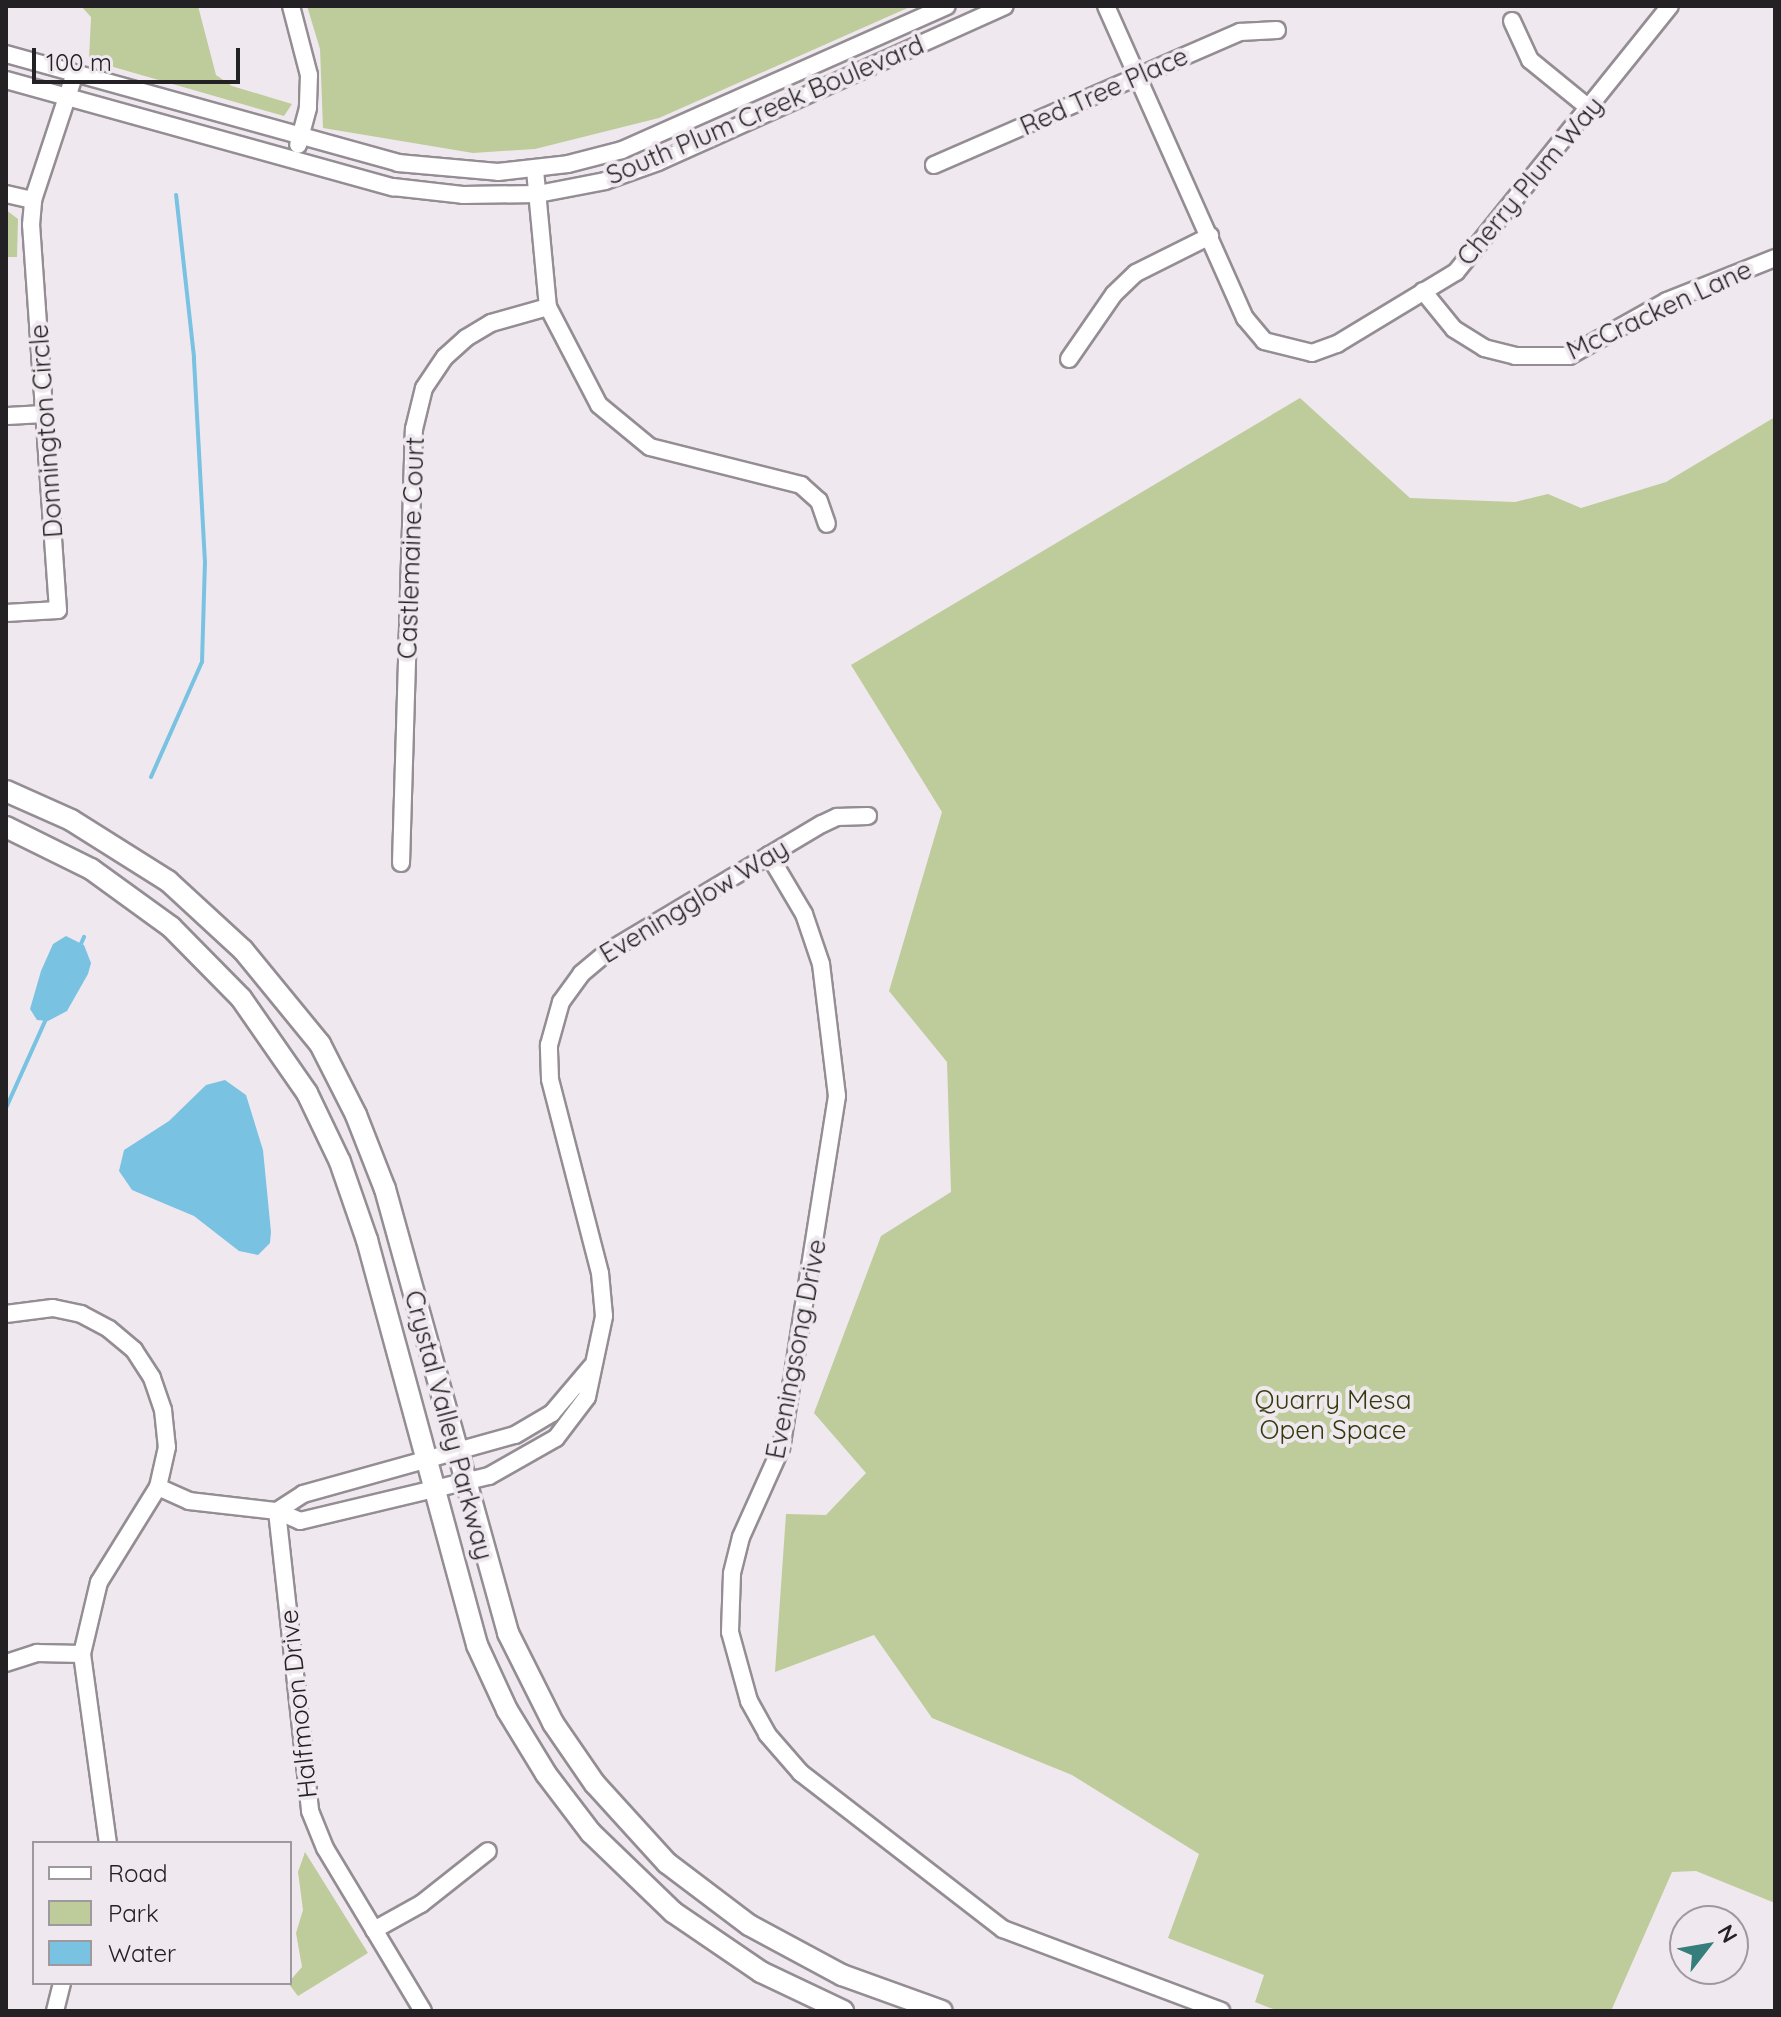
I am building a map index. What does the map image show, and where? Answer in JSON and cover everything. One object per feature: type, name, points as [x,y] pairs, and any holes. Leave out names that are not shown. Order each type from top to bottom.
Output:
[{"type":"main road","name":"Crystal Valley Parkway","points":[[6,791],[83,827],[168,881],[243,950],[320,1044],[356,1115],[385,1189],[498,1604],[521,1663],[553,1723],[616,1811],[694,1886],[777,1943],[842,1975],[942,2011]]},
{"type":"main road","name":"Crystal Valley Parkway","points":[[6,827],[91,869],[171,927],[241,998],[287,1061],[324,1126],[353,1200],[466,1614],[491,1677],[524,1741],[568,1804],[618,1861],[699,1933],[761,1972],[843,2011]]},
{"type":"street","points":[[291,6],[309,75],[296,158]]},
{"type":"street","name":"South Plum Creek Boulevard","points":[[6,54],[74,76],[300,137],[430,168],[535,170],[648,139],[947,6]]},
{"type":"street","name":"South Plum Creek Boulevard","points":[[6,80],[66,99],[427,193],[538,194],[605,181],[658,162],[1005,6]]},
{"type":"street","name":"Cherry Plum Way","points":[[1106,6],[1245,318],[1264,341],[1289,350],[1312,353],[1337,344],[1456,272],[1670,6]]},
{"type":"street","points":[[1512,21],[1530,60],[1590,109]]},
{"type":"street","name":"Red Tree Place","points":[[934,165],[1240,32],[1277,30]]},
{"type":"street","name":"Donnington Circle","points":[[6,613],[58,610],[33,200],[74,76]]},
{"type":"street","points":[[535,170],[548,307],[599,405],[621,427],[650,447],[801,485],[819,501],[827,524]]},
{"type":"street","points":[[6,194],[33,200]]},
{"type":"street","points":[[1069,359],[1114,294],[1136,273],[1210,236]]},
{"type":"street","name":"McCracken Lane","points":[[1423,291],[1454,329],[1484,348],[1543,358],[1594,346],[1667,301],[1775,258]]},
{"type":"street","name":"Castlemaine Court","points":[[401,863],[414,429],[424,388],[445,357],[466,338],[491,323],[548,307]]},
{"type":"street","points":[[6,416],[45,414]]},
{"type":"street","name":"Eveningglow Way","points":[[158,1487],[218,1508],[277,1511],[290,1521],[320,1519],[465,1483],[518,1464],[556,1438],[587,1397],[598,1355],[604,1297],[550,1079],[555,1016],[570,987],[594,961],[837,817],[868,816]]},
{"type":"street","name":"Eveningsong Drive","points":[[769,855],[804,914],[821,964],[837,1113],[783,1439],[741,1537],[732,1574],[730,1632],[749,1701],[767,1734],[801,1773],[1003,1929],[1221,2011]]},
{"type":"street","points":[[6,1314],[53,1308],[81,1314],[134,1350],[152,1378],[163,1410],[167,1447],[158,1487],[99,1582],[82,1654],[108,1841]]},
{"type":"street","name":"Eveningglow Way","points":[[277,1511],[303,1494],[457,1453],[532,1427],[569,1397],[598,1355]]},
{"type":"street","name":"Halfmoon Drive","points":[[277,1511],[310,1811],[325,1848],[423,2011]]},
{"type":"street","points":[[6,1663],[37,1653],[82,1654]]},
{"type":"street","points":[[374,1930],[421,1904],[488,1851]]},
{"type":"street","points":[[55,2011],[62,1985]]},
{"type":"green space","points":[[81,6],[198,6],[216,75],[232,86],[292,104],[284,116],[89,60],[91,17]]},
{"type":"green space","points":[[307,6],[912,6],[659,118],[535,149],[473,153],[323,128],[320,49]]},
{"type":"green space","points":[[6,210],[18,219],[17,257],[6,257]]},
{"type":"green space","name":"Quarry Mesa Open Space","points":[[1300,398],[1410,498],[1515,502],[1548,494],[1581,508],[1666,482],[1775,417],[1775,1903],[1696,1871],[1672,1872],[1611,2011],[1278,2011],[1255,2002],[1264,1975],[1168,1938],[1199,1854],[1072,1775],[932,1718],[874,1635],[775,1672],[786,1514],[826,1515],[866,1473],[814,1413],[881,1236],[951,1192],[947,1062],[889,991],[942,812],[851,665]]},
{"type":"green space","points":[[305,1852],[368,1953],[298,1996],[290,1985],[302,1967],[296,1933],[303,1910],[298,1872]]},
{"type":"water","points":[[66,936],[84,945],[91,963],[88,974],[67,1011],[48,1021],[37,1020],[30,1009],[41,971],[53,944]]},
{"type":"water","points":[[225,1080],[246,1095],[263,1150],[271,1232],[270,1243],[258,1255],[239,1251],[194,1216],[132,1190],[119,1171],[124,1150],[169,1121],[206,1085]]},
{"type":"waterway","points":[[151,777],[202,662],[205,563],[194,357],[176,195]]},
{"type":"waterway","points":[[80,946],[84,937]]},
{"type":"waterway","points":[[6,1108],[46,1019]]}]
